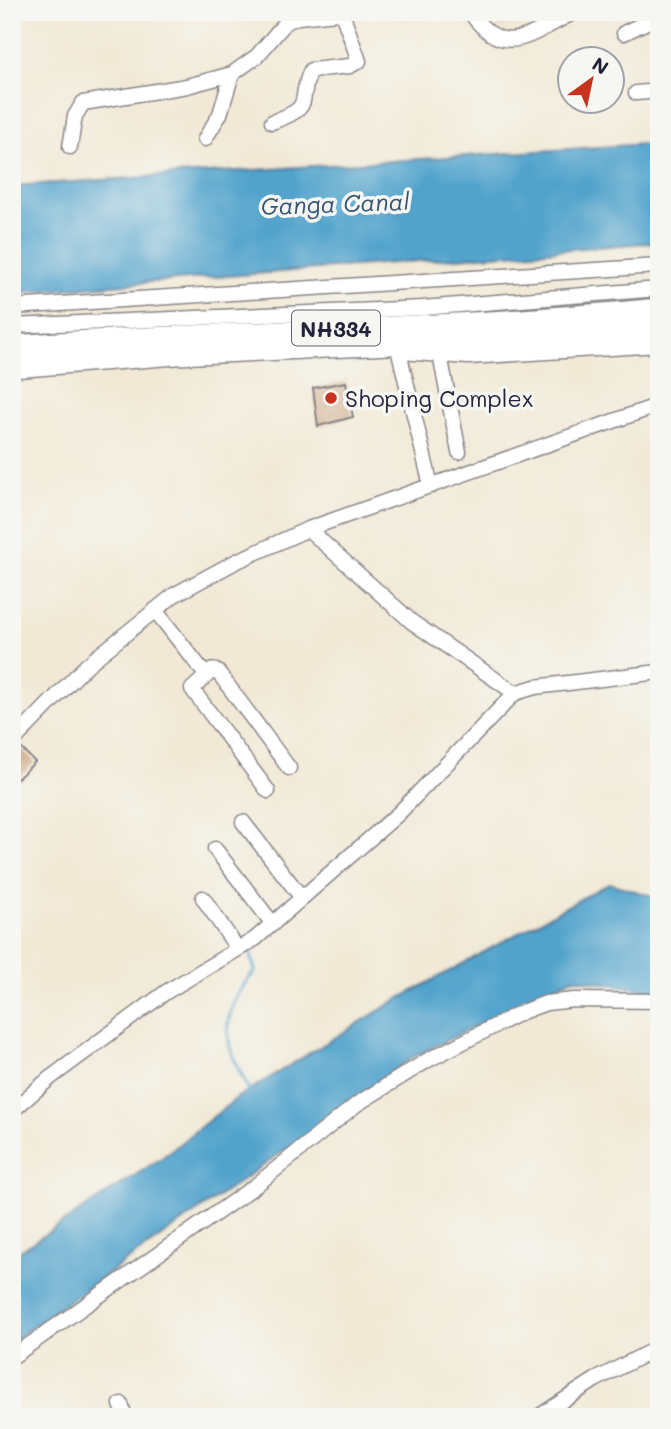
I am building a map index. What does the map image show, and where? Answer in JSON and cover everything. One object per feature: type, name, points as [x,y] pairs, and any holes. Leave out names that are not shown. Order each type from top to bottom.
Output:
[{"type":"highway","name":"NH334","points":[[12,346],[659,309]]},
{"type":"highway","name":"NH334","points":[[12,367],[176,354],[519,338],[659,328]]},
{"type":"street","points":[[470,12],[484,31],[503,41],[514,40],[575,12]]},
{"type":"street","points":[[70,147],[75,116],[83,103],[187,86],[232,74],[257,56],[286,22],[298,17],[344,13],[359,61],[350,66],[311,70],[302,106],[290,116],[272,122]]},
{"type":"street","points":[[624,33],[658,14]]},
{"type":"street","points":[[205,139],[220,114],[232,74]]},
{"type":"street","points":[[636,93],[659,91]]},
{"type":"street","points":[[12,307],[659,266]]},
{"type":"street","points":[[12,326],[422,308],[659,289]]},
{"type":"street","points":[[340,347],[468,357],[659,345]]},
{"type":"street","points":[[399,352],[431,486]]},
{"type":"street","points":[[440,355],[460,452]]},
{"type":"street","points":[[12,742],[87,664],[174,595],[225,567],[308,529],[659,405]]},
{"type":"street","points":[[308,529],[412,622],[515,693]]},
{"type":"street","points":[[155,610],[206,675]]},
{"type":"street","points":[[268,791],[192,689],[213,670],[218,672],[289,768]]},
{"type":"street","points":[[12,1111],[122,1024],[237,948],[255,939],[398,814],[515,693],[535,687],[659,672]]},
{"type":"street","points":[[243,822],[302,898]]},
{"type":"street","points":[[215,849],[273,924]]},
{"type":"street","points":[[202,898],[237,948]]},
{"type":"street","points":[[12,1357],[255,1186],[357,1104],[428,1060],[522,1012],[546,1003],[574,1000],[659,1001]]},
{"type":"street","points":[[538,1417],[595,1380],[659,1347]]},
{"type":"shaded area","points":[[493,12],[532,12],[501,28]]},
{"type":"water","name":"Ganga Canal","points":[[659,143],[659,242],[12,293],[12,186]]},
{"type":"water","points":[[609,883],[659,898],[659,992],[573,978],[413,1057],[12,1341],[12,1256],[163,1157],[238,1097],[393,1002]]},
{"type":"building","name":"Shoping Complex","points":[[346,382],[353,417],[318,426],[313,388]]},
{"type":"building","points":[[22,749],[35,762],[12,784],[12,758]]},
{"type":"waterway","points":[[249,948],[255,971],[234,1001],[228,1029],[234,1057],[249,1090]]},
{"type":"place","name":"Shoping Complex","points":[[331,398]]}]
